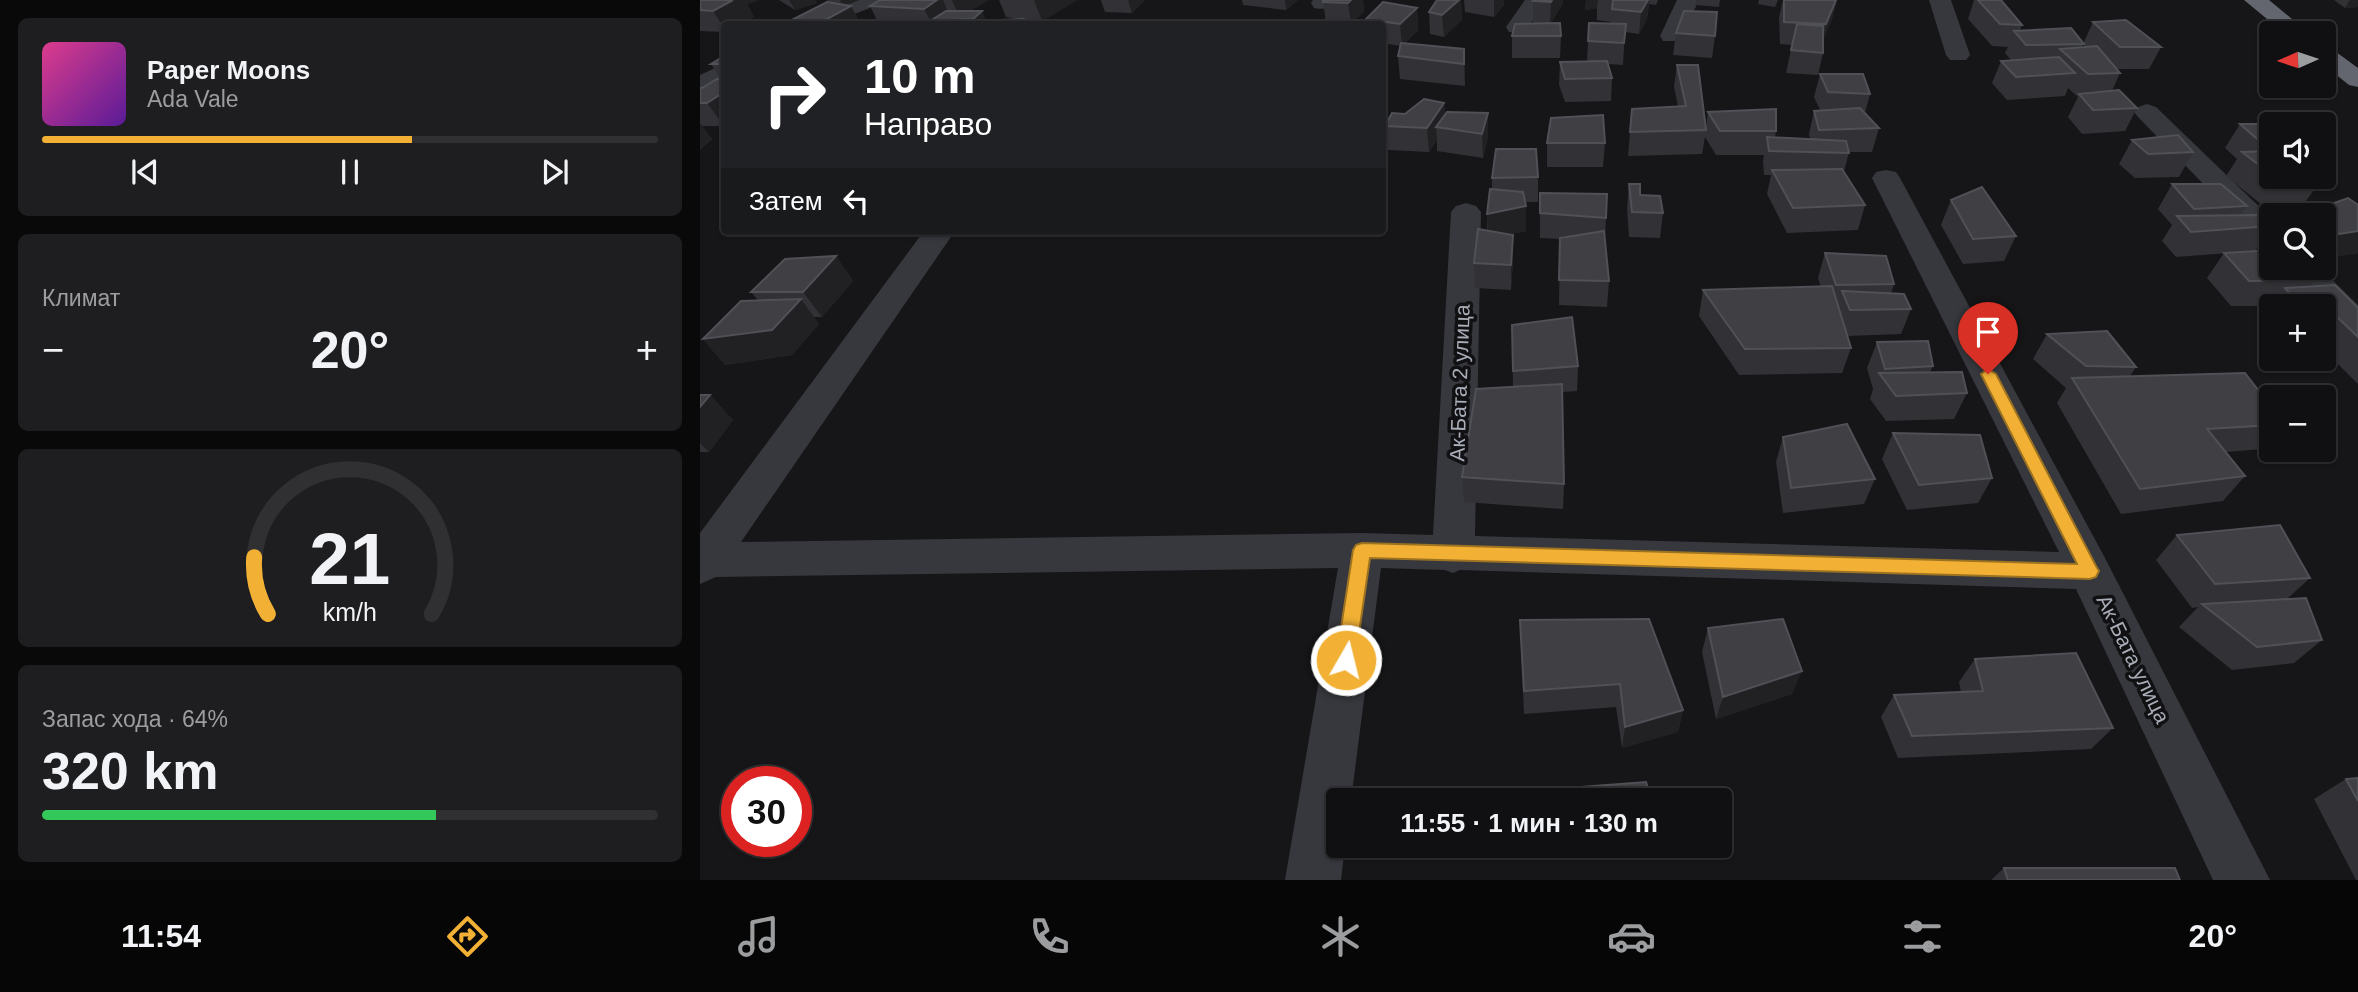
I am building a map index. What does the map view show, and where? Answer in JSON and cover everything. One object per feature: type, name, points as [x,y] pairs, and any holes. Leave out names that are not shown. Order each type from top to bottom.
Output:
[{"type":"highway","points":[[2255,0],[2282,21]]},
{"type":"highway","points":[[2336,63],[2358,80]]},
{"type":"street","points":[[818,21],[870,0]]},
{"type":"street","points":[[1517,27],[1536,0]]},
{"type":"street","points":[[1671,36],[1688,0]]},
{"type":"street","points":[[1940,0],[1958,55]]},
{"type":"street","points":[[700,85],[721,73]]},
{"type":"street","points":[[2147,111],[2259,224]]},
{"type":"street","name":"Ак-Бата улица","points":[[1886,178],[2090,571],[2242,880]]},
{"type":"street","name":"Ак-Бата 2 улица","points":[[1453,555],[1466,212]]},
{"type":"street","points":[[702,562],[937,235]]},
{"type":"street","points":[[2314,280],[2358,324]]},
{"type":"street","points":[[702,562],[1362,550],[1453,555],[2090,571]]},
{"type":"street","points":[[1313,880],[1362,550]]},
{"type":"building","points":[[700,0],[733,0],[713,11],[700,10]]},
{"type":"building","points":[[880,0],[937,0],[924,9],[870,6]]},
{"type":"building","points":[[1323,0],[1351,0],[1348,3]]},
{"type":"building","points":[[1437,0],[1459,0],[1442,15],[1429,12]]},
{"type":"building","points":[[1613,0],[1648,0],[1641,12],[1612,9]]},
{"type":"building","points":[[1784,0],[1836,0],[1826,24],[1784,22]]},
{"type":"building","points":[[1978,0],[2001,0],[2022,25],[2000,24]]},
{"type":"building","points":[[827,2],[851,6],[824,21],[790,21]]},
{"type":"building","points":[[1383,2],[1417,8],[1400,24],[1366,19]]},
{"type":"building","points":[[946,11],[982,11],[973,19],[930,21]]},
{"type":"building","points":[[1684,11],[1717,12],[1715,36],[1676,33]]},
{"type":"building","points":[[1023,19],[1021,21],[973,21]]},
{"type":"building","points":[[2126,20],[2161,47],[2120,47],[2093,22]]},
{"type":"building","points":[[1560,23],[1561,36],[1512,36],[1515,24]]},
{"type":"building","points":[[1589,23],[1626,24],[1624,43],[1588,41]]},
{"type":"building","points":[[1797,24],[1823,26],[1823,53],[1791,50]]},
{"type":"building","points":[[2071,28],[2084,44],[2026,45],[2014,31]]},
{"type":"building","points":[[1401,43],[1464,49],[1464,64],[1398,56]]},
{"type":"building","points":[[2097,46],[2120,73],[2088,74],[2060,49]]},
{"type":"building","points":[[2059,57],[2075,73],[2016,77],[2001,61]]},
{"type":"building","points":[[721,58],[721,64],[711,64]]},
{"type":"building","points":[[1607,61],[1612,78],[1565,79],[1560,62]]},
{"type":"building","points":[[1677,65],[1698,65],[1706,130],[1630,132],[1632,109],[1686,106]]},
{"type":"building","points":[[1820,74],[1863,74],[1870,94],[1828,92]]},
{"type":"building","points":[[721,79],[721,94],[707,103],[700,103],[702,88]]},
{"type":"building","points":[[2119,90],[2137,108],[2093,110],[2079,94]]},
{"type":"building","points":[[1424,99],[1444,103],[1427,128],[1386,126],[1392,113],[1405,114]]},
{"type":"building","points":[[1860,108],[1879,128],[1819,130],[1814,111]]},
{"type":"building","points":[[1776,109],[1776,131],[1720,131],[1708,112]]},
{"type":"building","points":[[1447,112],[1488,113],[1482,134],[1436,127]]},
{"type":"building","points":[[1603,115],[1605,143],[1547,143],[1551,118]]},
{"type":"building","points":[[2240,124],[2259,124],[2259,141]]},
{"type":"building","points":[[2178,135],[2193,152],[2148,154],[2132,140]]},
{"type":"building","points":[[1767,137],[1846,141],[1849,153],[1769,151]]},
{"type":"building","points":[[1496,149],[1536,149],[1538,177],[1492,178]]},
{"type":"building","points":[[2259,151],[2259,165],[2242,152]]},
{"type":"building","points":[[1842,169],[1865,205],[1793,208],[1772,170]]},
{"type":"building","points":[[1629,184],[1640,184],[1640,195],[1660,196],[1663,213],[1632,212]]},
{"type":"building","points":[[2172,184],[2221,184],[2247,206],[2194,209]]},
{"type":"building","points":[[1982,187],[2016,236],[1973,239],[1951,200]]},
{"type":"building","points":[[1490,189],[1523,192],[1526,206],[1487,214]]},
{"type":"building","points":[[1540,193],[1607,194],[1606,218],[1540,213]]},
{"type":"building","points":[[2348,198],[2358,205],[2358,231],[2339,234],[2336,232],[2334,203]]},
{"type":"building","points":[[2259,215],[2259,227],[2191,232],[2177,216]]},
{"type":"building","points":[[1478,229],[1513,235],[1511,265],[1474,263]]},
{"type":"building","points":[[1604,231],[1609,281],[1559,280],[1560,238]]},
{"type":"building","points":[[2259,251],[2259,280],[2315,280],[2249,281],[2224,253]]},
{"type":"building","points":[[1825,253],[1886,256],[1894,284],[1836,285]]},
{"type":"building","points":[[836,256],[803,292],[751,292],[785,259]]},
{"type":"building","points":[[2335,285],[2358,308],[2358,337],[2336,316],[2336,294],[2290,294],[2285,288]]},
{"type":"building","points":[[1832,286],[1851,348],[1745,349],[1703,290]]},
{"type":"building","points":[[1842,291],[1904,294],[1911,309],[1850,310]]},
{"type":"building","points":[[801,299],[772,330],[703,339],[741,301]]},
{"type":"building","points":[[1572,317],[1578,366],[1513,371],[1512,325]]},
{"type":"building","points":[[2107,331],[2136,367],[2086,366],[2047,334]]},
{"type":"building","points":[[1928,341],[1933,366],[1885,369],[1877,342]]},
{"type":"building","points":[[1962,372],[1967,393],[1896,396],[1879,373]]},
{"type":"building","points":[[2245,373],[2259,391],[2259,426],[2207,429],[2245,476],[2140,489],[2072,378]]},
{"type":"building","points":[[1562,384],[1564,484],[1462,477],[1476,389]]},
{"type":"building","points":[[700,395],[710,395],[700,407]]},
{"type":"building","points":[[1847,424],[1875,479],[1791,488],[1783,437]]},
{"type":"building","points":[[1893,433],[1980,435],[1992,478],[1919,485]]},
{"type":"building","points":[[2280,525],[2310,578],[2215,584],[2177,535]]},
{"type":"building","points":[[2306,598],[2322,640],[2257,647],[2202,604]]},
{"type":"building","points":[[1649,619],[1683,710],[1625,727],[1620,684],[1524,691],[1520,620]]},
{"type":"building","points":[[1783,619],[1802,671],[1723,697],[1708,628]]},
{"type":"building","points":[[2076,653],[2113,728],[1912,736],[1894,695],[1983,691],[1975,659]]},
{"type":"building","points":[[2358,778],[2358,801],[2346,779]]},
{"type":"building","points":[[1646,782],[1648,788],[1567,788]]},
{"type":"building","points":[[2004,868],[2175,868],[2180,880],[2008,880]]},
{"type":"route","points":[[1346,660],[1362,550],[1453,555],[2090,571],[1988,374]]}]
